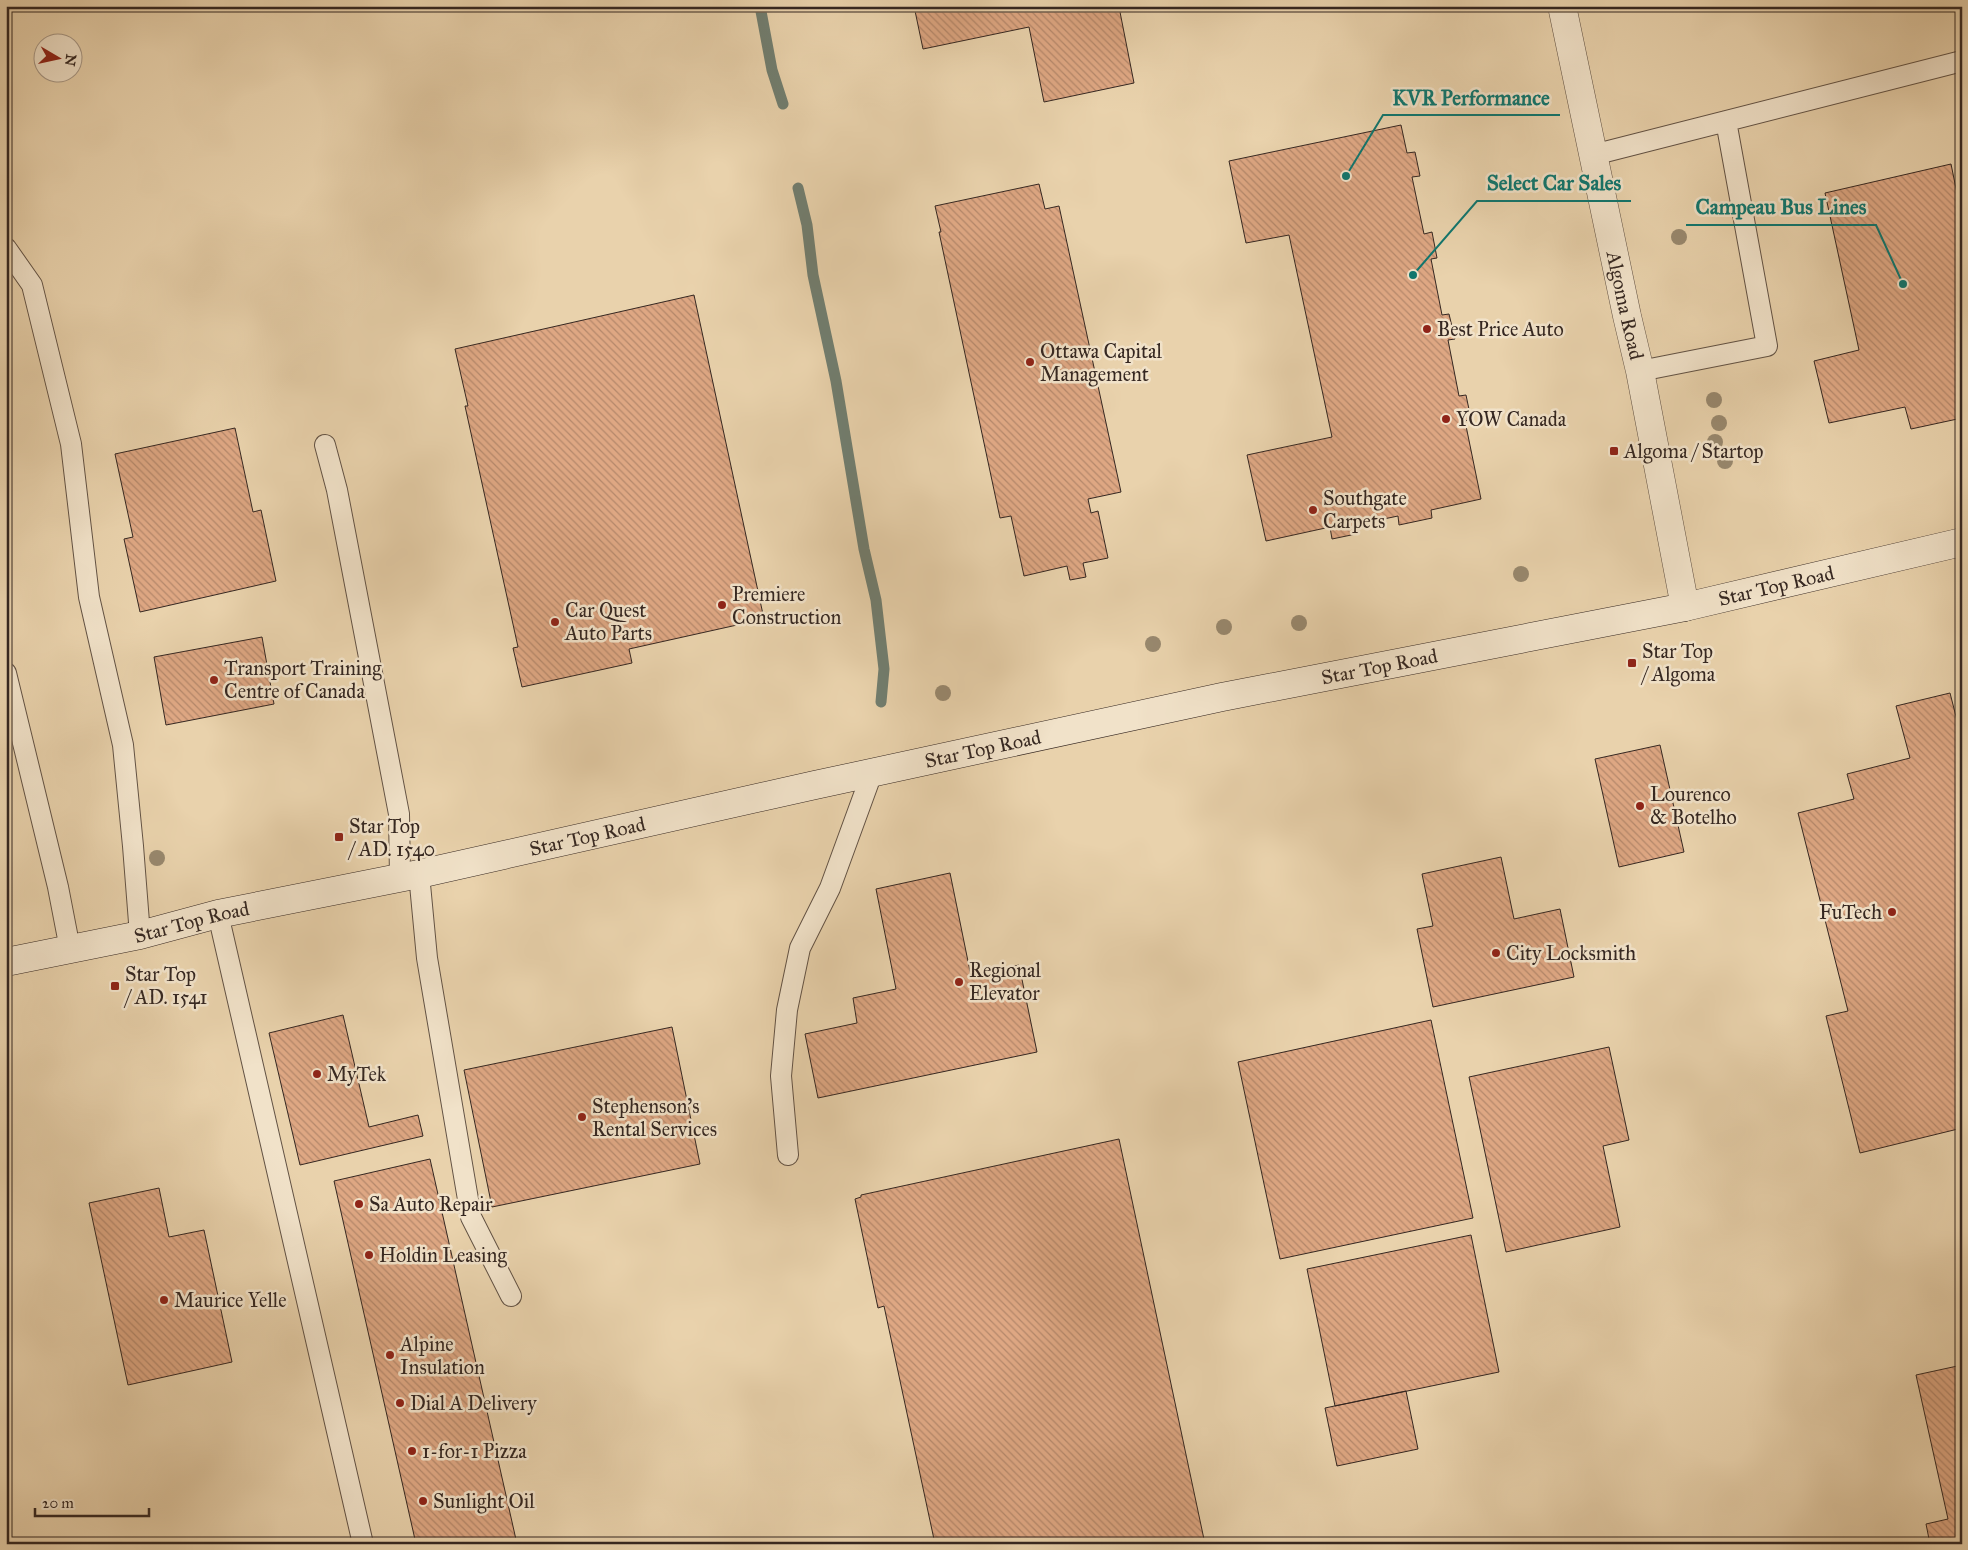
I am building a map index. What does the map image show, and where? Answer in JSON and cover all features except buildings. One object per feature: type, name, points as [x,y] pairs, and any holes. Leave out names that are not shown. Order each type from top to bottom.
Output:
[{"type":"street","name":"Algoma Road","points":[[1562,6],[1640,371],[1685,607]]},
{"type":"street","name":"Star Top Road","points":[[6,962],[140,935],[218,914],[410,875],[1231,695],[1685,607],[1962,542]]},
{"type":"lane","points":[[1593,155],[1962,61]]},
{"type":"lane","points":[[1640,371],[1766,346],[1726,121]]},
{"type":"lane","points":[[6,248],[32,285],[71,444],[90,596],[123,745],[140,935]]},
{"type":"lane","points":[[325,445],[337,490],[427,958],[471,1217],[511,1296]]},
{"type":"lane","points":[[6,673],[58,887],[70,949]]},
{"type":"lane","points":[[788,1155],[781,1076],[787,1010],[800,948],[830,888],[872,773]]},
{"type":"lane","points":[[218,914],[363,1544]]},
{"type":"waterway","points":[[760,6],[772,70],[783,104]]},
{"type":"waterway","points":[[798,188],[807,225],[813,275],[836,381],[864,549],[876,600],[884,669],[881,702]]},
{"type":"place","name":"KVR Performance","points":[[1346,176]]},
{"type":"place","name":"Select Car Sales","points":[[1413,275]]},
{"type":"place","name":"Campeau Bus Lines","points":[[1903,284]]},
{"type":"place","name":"Best Price Auto","points":[[1427,329]]},
{"type":"place","name":"Ottawa Capital Management","points":[[1030,362]]},
{"type":"place","name":"YOW Canada","points":[[1446,419]]},
{"type":"place","name":"Algoma / Startop","points":[[1614,451]]},
{"type":"place","name":"Southgate Carpets","points":[[1313,510]]},
{"type":"place","name":"Premiere Construction","points":[[722,605]]},
{"type":"place","name":"Car Quest Auto Parts","points":[[555,622]]},
{"type":"place","name":"Star Top / Algoma","points":[[1632,663]]},
{"type":"place","name":"Transport Training Centre of Canada","points":[[214,680]]},
{"type":"place","name":"Lourenco & Botelho","points":[[1640,806]]},
{"type":"place","name":"Star Top / AD. 1540","points":[[339,837]]},
{"type":"place","name":"FuTech","points":[[1892,912]]},
{"type":"place","name":"City Locksmith","points":[[1496,953]]},
{"type":"place","name":"Regional Elevator","points":[[959,982]]},
{"type":"place","name":"Star Top / AD. 1541","points":[[115,986]]},
{"type":"place","name":"MyTek","points":[[317,1074]]},
{"type":"place","name":"Stephenson's Rental Services","points":[[582,1117]]},
{"type":"place","name":"Sa Auto Repair","points":[[359,1204]]},
{"type":"place","name":"Holdin Leasing","points":[[369,1255]]},
{"type":"place","name":"Maurice Yelle","points":[[164,1300]]},
{"type":"place","name":"Alpine Insulation","points":[[390,1355]]},
{"type":"place","name":"Dial A Delivery","points":[[400,1403]]},
{"type":"place","name":"1-for-1 Pizza","points":[[412,1451]]},
{"type":"place","name":"Sunlight Oil","points":[[423,1501]]}]
